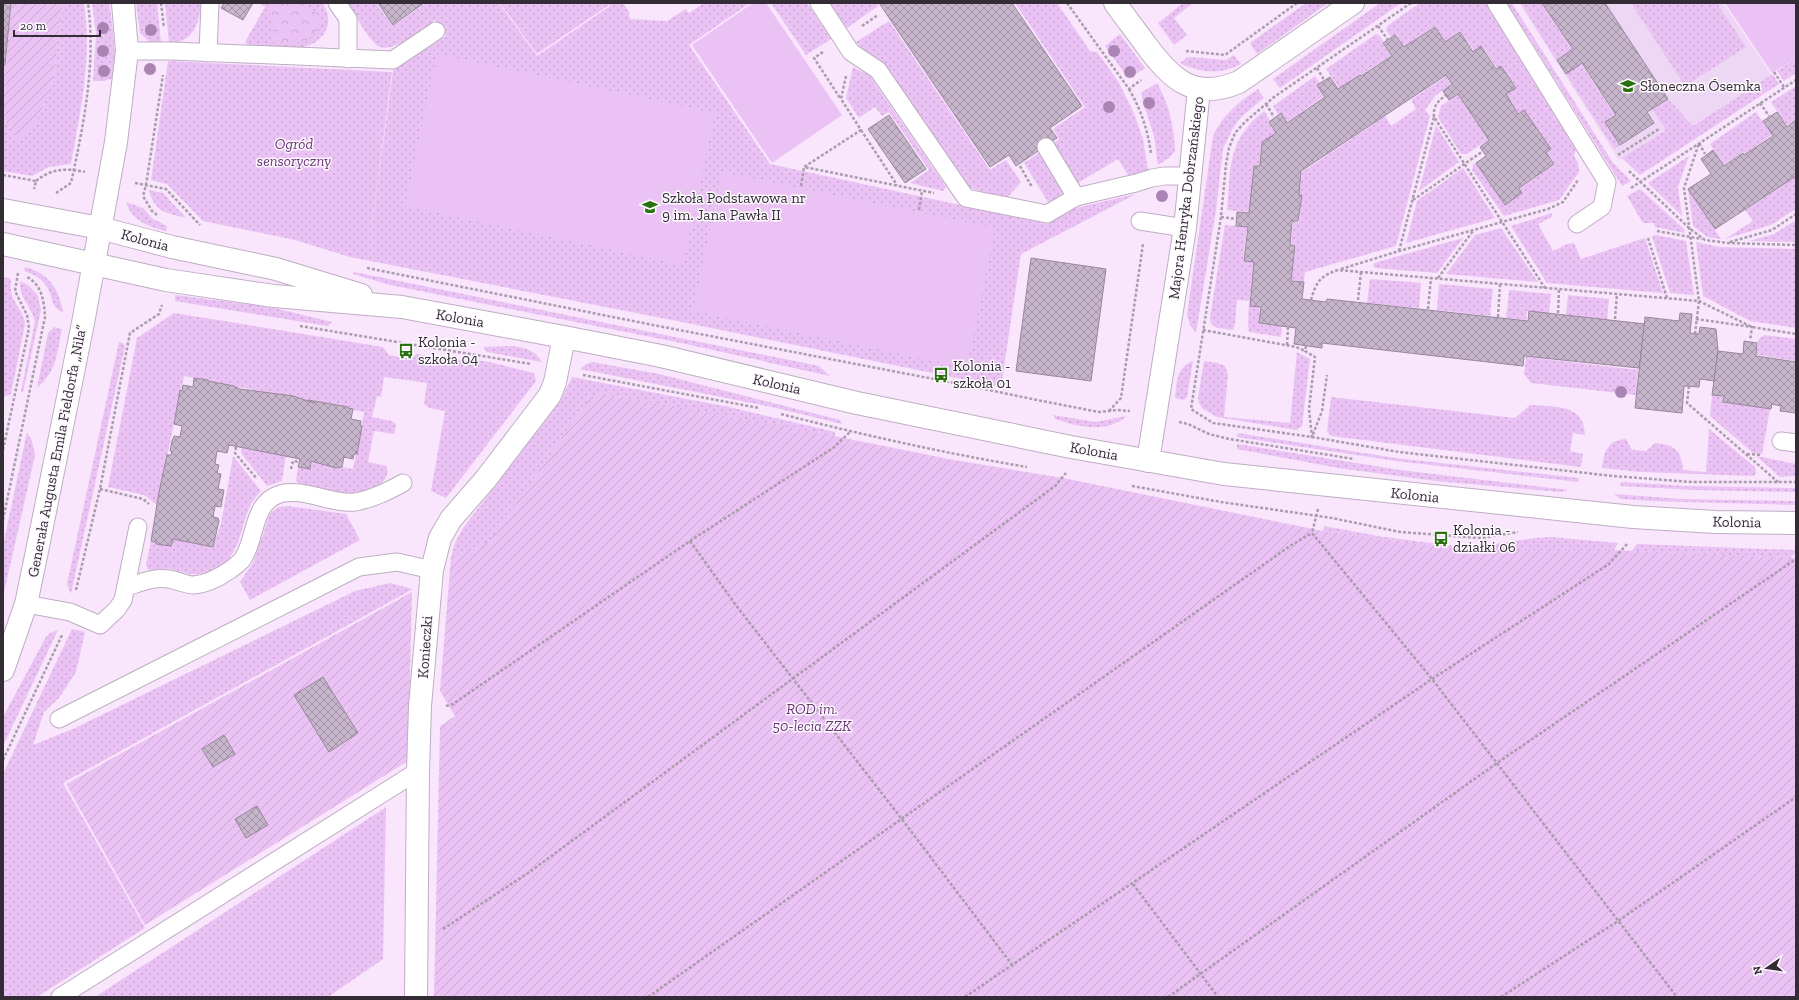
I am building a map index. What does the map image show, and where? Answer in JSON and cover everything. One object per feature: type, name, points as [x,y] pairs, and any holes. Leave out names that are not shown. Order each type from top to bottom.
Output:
[{"type":"street","name":"Generała Augusta Emila Fieldorfa „Nila”","points":[[3,670],[26,604],[94,264],[116,142],[127,52],[123,3]]},
{"type":"street","points":[[1115,3],[1161,64],[1173,77],[1189,86],[1199,89]]},
{"type":"street","name":"Majora Henryka Dobrzańskiego","points":[[1148,461],[1185,228],[1199,89],[1215,90],[1225,88],[1239,82],[1353,3]]},
{"type":"street","name":"Kolonia","points":[[3,210],[100,228],[180,249],[276,269],[402,307]]},
{"type":"street","name":"Kolonia","points":[[13,246],[166,280],[274,296],[402,307],[564,337],[661,356],[857,403],[1148,461],[1224,474],[1633,518],[1715,522],[1796,523]]},
{"type":"street","name":"Konieczki","points":[[416,997],[420,706],[432,570],[440,538],[451,519],[485,480],[550,395],[555,382],[564,337]]},
{"type":"lane","points":[[208,53],[210,3]]},
{"type":"lane","points":[[337,3],[348,19],[348,58]]},
{"type":"lane","points":[[818,3],[851,52],[878,70],[966,198],[1047,214],[1076,197],[1158,177],[1191,176]]},
{"type":"lane","points":[[1496,3],[1607,182],[1602,207],[1577,224]]},
{"type":"lane","points":[[127,52],[164,51],[393,60],[436,31]]},
{"type":"lane","points":[[1046,148],[1076,197]]},
{"type":"lane","points":[[1140,221],[1185,228]]},
{"type":"lane","points":[[126,587],[151,579],[168,579],[194,585],[212,581],[230,570],[242,560],[249,544],[259,512],[268,501],[280,494],[294,493],[354,502],[379,495],[403,483]]},
{"type":"lane","points":[[26,604],[70,612],[100,625],[117,609],[123,600],[138,528]]},
{"type":"lane","points":[[59,719],[359,567],[397,562],[432,570]]},
{"type":"lane","points":[[60,997],[418,771]]},
{"type":"path","points":[[71,183],[90,70],[91,29],[88,3]]},
{"type":"path","points":[[161,3],[164,51],[162,82],[143,196],[152,211],[161,218]]},
{"type":"path","points":[[1067,3],[1129,89],[1180,50],[1225,55],[1297,3]]},
{"type":"path","points":[[1411,3],[1266,104],[1244,122],[1235,133],[1229,148],[1221,217],[1191,409],[1213,423],[1312,437],[1399,452],[1613,476],[1691,482],[1796,482]]},
{"type":"path","points":[[878,15],[855,31],[841,99],[897,186]]},
{"type":"path","points":[[1378,26],[1388,40]]},
{"type":"path","points":[[1316,68],[1324,80]]},
{"type":"path","points":[[1774,72],[1784,87]]},
{"type":"path","points":[[1625,191],[1796,80]]},
{"type":"path","points":[[1399,251],[1434,117],[1433,109],[1446,95]]},
{"type":"path","points":[[1760,103],[1769,116]]},
{"type":"path","points":[[1266,104],[1274,118]]},
{"type":"path","points":[[1434,117],[1546,288]]},
{"type":"path","points":[[1614,157],[1659,129]]},
{"type":"path","points":[[801,186],[804,167],[861,130]]},
{"type":"path","points":[[1699,143],[1705,154]]},
{"type":"path","points":[[1695,334],[1699,301],[1684,188],[1699,143]]},
{"type":"path","points":[[1412,200],[1483,151]]},
{"type":"path","points":[[1020,166],[1026,177]]},
{"type":"path","points":[[804,167],[922,191],[966,198]]},
{"type":"path","points":[[1624,167],[1689,228],[1704,240]]},
{"type":"path","points":[[3,175],[36,181],[30,214]]},
{"type":"path","points":[[1311,300],[1319,280],[1326,274],[1399,251],[1556,206],[1563,202],[1579,179]]},
{"type":"path","points":[[919,210],[922,191]]},
{"type":"path","points":[[1728,243],[1772,230],[1796,214]]},
{"type":"path","points":[[1221,217],[1237,219]]},
{"type":"path","points":[[1438,278],[1473,231]]},
{"type":"path","points":[[1657,231],[1728,243],[1796,245]]},
{"type":"path","points":[[1648,238],[1668,298]]},
{"type":"path","points":[[3,450],[29,328],[27,315],[15,291],[17,274],[13,246]]},
{"type":"path","points":[[361,266],[1099,412],[1129,410],[1188,424],[1209,434],[1228,439],[1360,460]]},
{"type":"path","points":[[1338,270],[1699,301],[1752,327]]},
{"type":"path","points":[[3,520],[45,317],[45,303],[40,290],[29,278],[11,272]]},
{"type":"path","points":[[1358,300],[1361,272]]},
{"type":"path","points":[[1428,309],[1431,278]]},
{"type":"path","points":[[1498,317],[1500,284]]},
{"type":"path","points":[[1558,313],[1560,290]]},
{"type":"path","points":[[1615,319],[1618,294]]},
{"type":"path","points":[[3,760],[64,630],[70,612],[100,489],[130,334],[160,314],[162,303]]},
{"type":"path","points":[[1696,320],[1796,334]]},
{"type":"path","points":[[1287,345],[1288,327]]},
{"type":"path","points":[[1750,340],[1752,327]]},
{"type":"path","points":[[1203,330],[1287,345],[1305,351],[1315,357],[1309,409],[1312,437]]},
{"type":"path","points":[[1305,351],[1306,346]]},
{"type":"path","points":[[1312,437],[1322,411],[1326,375]]},
{"type":"path","points":[[1689,386],[1687,403],[1778,482]]},
{"type":"path","points":[[1109,411],[1121,398]]},
{"type":"path","points":[[449,706],[690,541],[843,439]]},
{"type":"path","points":[[236,447],[235,453],[273,498]]},
{"type":"path","points":[[1746,454],[1762,456]]},
{"type":"path","points":[[441,931],[531,871],[1055,486],[1063,478]]},
{"type":"path","points":[[100,489],[142,500],[151,506]]},
{"type":"path","points":[[648,997],[1290,546],[1312,533],[1314,529]]},
{"type":"path","points":[[1312,533],[1432,679],[1677,997]]},
{"type":"path","points":[[690,541],[735,604],[901,818],[1013,966]]},
{"type":"path","points":[[965,997],[1013,966],[1432,679],[1609,564],[1622,550]]},
{"type":"path","points":[[1168,997],[1497,763],[1796,560]]},
{"type":"path","points":[[1501,997],[1618,921],[1796,797]]},
{"type":"path","points":[[1132,884],[1218,997]]},
{"type":"shaded area","points":[[1519,3],[1723,3],[1771,74],[1693,126],[1685,117],[1619,160]]},
{"type":"green space","points":[[11,3],[63,3],[53,82],[36,123],[18,139],[3,119],[3,65],[6,65]]},
{"type":"green space","points":[[63,3],[84,3],[87,44],[84,84],[71,164],[49,167],[32,176],[3,171],[3,119],[18,139],[53,82]]},
{"type":"green space","points":[[92,3],[109,3],[112,21],[115,57],[114,76],[105,81],[93,81],[96,34]]},
{"type":"green space","points":[[136,3],[157,3],[161,42],[151,43],[140,33]]},
{"type":"green space","points":[[165,3],[201,3],[199,18],[194,30],[190,35],[177,42],[169,43]]},
{"type":"green space","points":[[259,3],[323,3],[328,18],[327,28],[318,40],[301,48],[280,49],[249,46],[245,42],[265,7]]},
{"type":"green space","points":[[263,3],[303,3],[321,16],[315,33],[304,41],[291,43],[273,42],[271,16]]},
{"type":"green space","name":"Szkoła Podstawowa nr 9 im. Jana Pawła II","points":[[347,3],[376,3],[393,26],[426,3],[499,3],[537,56],[610,6],[609,3],[623,3],[629,12],[630,19],[667,21],[686,9],[689,13],[704,3],[750,3],[689,45],[770,164],[1048,224],[1072,209],[1136,194],[1021,254],[1001,387],[677,321],[350,257],[295,240],[203,221],[167,184],[151,180],[168,61],[392,72],[368,255],[393,71],[446,36],[435,20],[399,44],[384,48],[378,46],[366,32]]},
{"type":"green space","points":[[500,3],[607,3],[609,5],[537,54]]},
{"type":"green space","points":[[753,3],[766,3],[842,115],[772,163],[692,45]]},
{"type":"green space","points":[[771,3],[807,3],[831,39],[806,55]]},
{"type":"green space","points":[[830,3],[876,3],[878,6],[847,28]]},
{"type":"green space","points":[[1015,3],[1057,3],[1090,51],[1097,52],[1118,81],[1133,111],[1143,139],[1148,170],[1130,178],[1118,159],[1076,184],[1052,144],[1059,139],[1053,129],[1085,107]]},
{"type":"green space","points":[[1183,3],[1193,3],[1174,18],[1187,35],[1174,45],[1158,23]]},
{"type":"green space","points":[[1306,3],[1328,3],[1257,54],[1250,43]]},
{"type":"green space","points":[[1380,3],[1401,3],[1280,88],[1273,79]]},
{"type":"green space","points":[[1420,3],[1485,3],[1576,150],[1574,156],[1578,163],[1579,172],[1559,200],[1504,216],[1472,170],[1473,164],[1476,163],[1505,205],[1523,193],[1520,188],[1555,164],[1547,152],[1551,149],[1524,110],[1518,113],[1506,94],[1516,87],[1501,65],[1497,68],[1482,46],[1474,51],[1460,32],[1445,42],[1435,26],[1404,47],[1396,35],[1391,37],[1386,31],[1387,26]]},
{"type":"green space","points":[[1507,3],[1512,3],[1613,163],[1631,181],[1622,186]]},
{"type":"green space","points":[[1521,3],[1541,3],[1572,49],[1556,60]]},
{"type":"green space","points":[[1631,3],[1717,3],[1746,47],[1685,86]]},
{"type":"green space","points":[[1725,3],[1796,3],[1796,58],[1772,73]]},
{"type":"green space","points":[[889,21],[990,170],[1006,160],[1021,182],[1007,198],[970,188],[961,178],[887,67],[859,46],[856,42]]},
{"type":"green space","points":[[1120,34],[1145,68],[1133,76],[1125,74],[1105,46]]},
{"type":"green space","points":[[1376,34],[1379,35],[1384,42],[1382,43],[1391,56],[1339,88],[1326,69]]},
{"type":"green space","points":[[437,54],[715,113],[683,265],[405,206]]},
{"type":"green space","points":[[1234,55],[1241,64],[1226,70],[1203,71],[1180,63],[1188,57],[1226,60]]},
{"type":"green space","points":[[1796,58],[1796,73],[1784,81],[1777,71]]},
{"type":"green space","points":[[1581,64],[1615,115],[1605,122],[1620,145],[1614,149],[1566,74]]},
{"type":"green space","points":[[853,67],[869,75],[946,187],[943,191],[910,183],[929,170],[889,112],[882,116],[875,107],[859,118],[846,98]]},
{"type":"green space","points":[[1772,74],[1779,84],[1640,175],[1622,158],[1666,130],[1653,110],[1668,99],[1693,126]]},
{"type":"green space","points":[[1315,76],[1320,83],[1317,85],[1324,96],[1287,122],[1281,113],[1278,114],[1273,106]]},
{"type":"green space","points":[[1446,76],[1451,84],[1435,96],[1425,110],[1430,116],[1396,246],[1305,272],[1304,282],[1291,280],[1296,246],[1291,245],[1293,221],[1299,222],[1302,194],[1299,194],[1302,172],[1385,116],[1391,126],[1416,109],[1411,100]]},
{"type":"green space","points":[[1157,83],[1165,99],[1170,116],[1175,151],[1169,158],[1158,165],[1154,136],[1142,99],[1142,92]]},
{"type":"green space","points":[[1796,86],[1796,120],[1787,126],[1771,102]]},
{"type":"green space","points":[[1258,89],[1264,98],[1241,117],[1233,128],[1223,149],[1216,210],[1196,333],[1190,325],[1187,315],[1213,136],[1217,128],[1232,109]]},
{"type":"green space","points":[[1458,94],[1489,139],[1467,154],[1461,154],[1438,117],[1441,106]]},
{"type":"green space","points":[[1264,111],[1270,120],[1268,122],[1276,133],[1261,142],[1260,166],[1254,165],[1249,212],[1227,210],[1229,180],[1233,155],[1237,144],[1243,133],[1252,122]]},
{"type":"green space","points":[[1756,112],[1772,135],[1745,154],[1743,152],[1724,165],[1710,144]]},
{"type":"green space","points":[[1436,125],[1459,162],[1419,191]]},
{"type":"green space","points":[[1040,152],[1064,192],[1056,199],[1048,202],[1024,163]]},
{"type":"green space","points":[[1689,156],[1678,187],[1682,216],[1648,183]]},
{"type":"green space","points":[[1463,168],[1495,218],[1406,243],[1417,201]]},
{"type":"green space","points":[[722,172],[995,228],[967,368],[693,311]]},
{"type":"green space","points":[[1796,176],[1796,209],[1771,225],[1725,239],[1753,221],[1745,210]]},
{"type":"green space","points":[[1640,189],[1684,229],[1685,233],[1655,227],[1654,223],[1643,223],[1627,196]]},
{"type":"green space","points":[[1688,189],[1721,239],[1707,237],[1693,226]]},
{"type":"green space","points":[[149,190],[163,193],[186,218],[167,213],[158,207],[154,203]]},
{"type":"green space","points":[[126,202],[143,208],[153,219],[167,226],[166,231],[142,222],[132,214]]},
{"type":"green space","points":[[1552,213],[1552,217],[1538,224],[1553,251],[1567,244],[1574,243],[1581,259],[1645,238],[1663,293],[1547,283],[1511,226]]},
{"type":"green space","points":[[1796,220],[1796,242],[1749,241],[1774,234]]},
{"type":"green space","points":[[1225,225],[1247,227],[1243,261],[1254,262],[1249,306],[1260,307],[1259,324],[1282,326],[1281,337],[1249,332],[1248,325],[1249,301],[1237,300],[1235,325],[1233,330],[1217,328],[1211,324],[1210,317]]},
{"type":"green space","points":[[1501,228],[1538,282],[1446,274],[1475,235]]},
{"type":"green space","points":[[1656,235],[1686,241],[1694,295],[1670,293],[1652,236]]},
{"type":"green space","points":[[1463,238],[1437,273],[1375,268],[1373,266],[1374,263]]},
{"type":"green space","points":[[1696,242],[1719,247],[1796,249],[1796,328],[1750,321],[1703,296]]},
{"type":"green space","points":[[25,267],[40,273],[51,283],[59,296],[63,312],[54,305],[49,291],[43,281],[24,271]]},
{"type":"green space","points":[[354,272],[819,366],[830,376],[686,344],[390,285],[353,274]]},
{"type":"green space","points":[[3,277],[11,279],[12,294],[22,313],[25,324],[11,394],[3,397]]},
{"type":"green space","points":[[1370,279],[1421,283],[1419,308],[1367,303]]},
{"type":"green space","points":[[20,281],[28,285],[37,294],[41,310],[23,392],[21,392],[35,321],[21,292]]},
{"type":"green space","points":[[1439,284],[1493,289],[1490,316],[1437,310]]},
{"type":"green space","points":[[1509,290],[1551,294],[1549,314],[1527,311],[1526,320],[1506,318]]},
{"type":"green space","points":[[175,295],[270,307],[332,322],[328,326],[175,301]]},
{"type":"green space","points":[[1568,295],[1609,299],[1607,320],[1566,315]]},
{"type":"green space","points":[[174,313],[383,347],[389,355],[410,359],[417,354],[449,360],[485,361],[534,373],[536,381],[446,498],[431,491],[445,411],[429,408],[424,404],[427,383],[384,377],[381,397],[377,396],[372,417],[392,421],[396,424],[395,432],[393,434],[374,431],[368,462],[386,466],[388,472],[378,488],[350,494],[302,485],[296,481],[298,467],[310,469],[311,461],[353,469],[364,412],[184,376],[157,505],[144,495],[108,487],[137,338]]},
{"type":"green space","points":[[54,327],[62,329],[57,354],[49,375],[37,388],[48,333]]},
{"type":"green space","points":[[1764,335],[1796,339],[1796,361],[1757,355],[1758,340]]},
{"type":"green space","points":[[119,342],[123,343],[125,346],[71,594],[67,584]]},
{"type":"green space","points":[[513,346],[533,352],[542,362],[487,352],[483,347]]},
{"type":"green space","points":[[1297,352],[1310,359],[1302,426],[1297,430],[1217,417],[1203,409],[1199,403],[1198,398],[1204,361],[1218,363],[1225,366],[1228,374],[1224,417],[1290,423]]},
{"type":"green space","points":[[1526,357],[1638,370],[1636,395],[1531,383],[1524,374]]},
{"type":"green space","points":[[1193,361],[1187,397],[1184,400],[1175,398],[1180,371],[1183,367]]},
{"type":"green space","points":[[592,362],[659,374],[840,420],[842,424],[776,408],[580,369],[586,364]]},
{"type":"green space","points":[[572,377],[729,407],[835,432],[835,437],[602,393],[590,398],[489,543],[451,557],[455,543],[463,528],[559,403]]},
{"type":"green space","name":"ROD im. 50-lecia ZZK","points":[[602,393],[789,427],[954,460],[1063,478],[1323,531],[1467,550],[1614,550],[1796,558],[1796,997],[434,997],[440,726],[455,716],[440,691],[451,557],[489,542],[590,398]]},
{"type":"green space","points":[[1712,395],[1724,396],[1723,402],[1770,409],[1762,454],[1753,453],[1710,416]]},
{"type":"green space","points":[[1331,397],[1515,418],[1530,405],[1566,409],[1579,417],[1583,425],[1585,435],[1573,433],[1570,451],[1583,454],[1581,467],[1331,436],[1327,431]]},
{"type":"green space","points":[[1053,415],[1095,422],[1127,416],[1119,422],[1110,425],[1092,427],[1064,422],[1055,419]]},
{"type":"green space","points":[[1709,429],[1755,467],[1756,473],[1754,476],[1641,472],[1602,468],[1605,452],[1611,444],[1626,439],[1632,450],[1646,451],[1655,443],[1672,447],[1679,453],[1683,470],[1706,472]]},
{"type":"green space","points":[[27,432],[32,441],[35,455],[3,597],[3,546]]},
{"type":"green space","points":[[1238,433],[1395,458],[1579,478],[1578,482],[1396,461],[1237,437]]},
{"type":"green space","points":[[1237,444],[1400,470],[1569,490],[1561,492],[1436,481],[1338,468],[1237,449]]},
{"type":"green space","points":[[242,448],[286,456],[282,481],[267,486],[241,453]]},
{"type":"green space","points":[[233,456],[261,491],[250,506],[234,552],[220,567],[210,572],[190,574],[167,569],[148,570],[146,565],[151,541],[171,546],[173,539],[213,546],[221,524]]},
{"type":"green space","points":[[1756,456],[1796,464],[1796,476],[1780,477]]},
{"type":"green space","points":[[1621,482],[1686,486],[1796,488],[1796,492],[1695,490],[1620,486]]},
{"type":"green space","points":[[1614,494],[1681,499],[1796,501],[1796,505],[1651,501],[1621,499]]},
{"type":"green space","points":[[288,506],[346,514],[360,540],[250,600],[240,582],[253,563],[270,513],[279,507]]},
{"type":"green space","points":[[1324,526],[1384,537],[1469,548],[1551,537],[1618,543],[1614,550],[1467,550],[1323,531]]},
{"type":"green space","points":[[1637,544],[1796,550],[1796,552],[1790,558],[1632,551]]},
{"type":"green space","points":[[390,583],[413,589],[63,783],[145,928],[37,997],[3,997],[3,774],[72,629],[85,632],[76,672],[59,698],[44,712],[33,745],[75,728],[355,591]]},
{"type":"green space","points":[[412,592],[408,761],[145,925],[66,784]]},
{"type":"green space","points":[[58,630],[3,746],[3,717],[46,637],[50,633]]},
{"type":"green space","points":[[386,807],[383,959],[328,997],[95,997]]},
{"type":"building","points":[[3,3],[11,3],[5,65],[3,65]]},
{"type":"building","points":[[224,3],[253,3],[243,20],[221,8]]},
{"type":"building","points":[[378,3],[424,3],[393,25]]},
{"type":"building","points":[[879,3],[1012,3],[1082,106],[1050,128],[1057,138],[1016,166],[1009,155],[990,167]]},
{"type":"building","name":"Słoneczna Ósemka","points":[[1542,3],[1605,3],[1668,99],[1647,112],[1654,123],[1620,145],[1605,122],[1616,115],[1582,63],[1566,74],[1557,60],[1573,49]]},
{"type":"building","points":[[1435,27],[1445,42],[1460,32],[1473,52],[1481,46],[1496,69],[1501,66],[1516,88],[1506,94],[1518,114],[1524,110],[1551,149],[1546,152],[1554,164],[1519,188],[1522,193],[1505,205],[1476,163],[1486,156],[1480,147],[1489,140],[1458,94],[1449,100],[1443,91],[1452,84],[1446,75],[1301,171],[1299,195],[1302,195],[1298,221],[1292,221],[1290,245],[1295,246],[1291,281],[1304,282],[1302,299],[1326,302],[1327,299],[1528,321],[1529,311],[1645,324],[1639,368],[1524,356],[1523,366],[1322,343],[1322,348],[1294,344],[1296,328],[1259,323],[1261,307],[1250,306],[1254,262],[1244,261],[1248,227],[1236,226],[1237,212],[1249,213],[1254,166],[1260,166],[1262,142],[1276,133],[1269,122],[1281,113],[1287,123],[1325,97],[1317,85],[1330,77],[1338,89],[1392,56],[1383,43],[1395,35],[1404,47]]},
{"type":"building","points":[[1777,112],[1787,127],[1796,120],[1796,176],[1715,229],[1688,189],[1711,174],[1701,159],[1713,150],[1724,166],[1743,153],[1744,155],[1773,136],[1763,121]]},
{"type":"building","points":[[889,115],[926,169],[905,183],[868,129]]},
{"type":"building","points":[[1031,258],[1106,269],[1091,381],[1016,371]]},
{"type":"building","points":[[1680,313],[1692,314],[1690,333],[1699,334],[1700,327],[1716,329],[1718,351],[1714,381],[1700,379],[1699,387],[1684,386],[1682,413],[1635,408],[1645,317],[1679,321]]},
{"type":"building","points":[[1744,341],[1757,343],[1756,356],[1796,362],[1796,413],[1780,411],[1781,406],[1772,404],[1771,409],[1723,402],[1724,396],[1712,395],[1718,351],[1743,354]]},
{"type":"building","points":[[194,378],[234,386],[240,389],[293,396],[314,403],[308,400],[353,409],[351,419],[361,421],[360,426],[362,426],[357,454],[354,454],[353,459],[344,457],[342,467],[336,468],[311,461],[310,469],[298,467],[300,459],[229,445],[227,453],[217,451],[215,464],[219,465],[217,473],[221,474],[218,489],[224,490],[221,507],[215,506],[213,517],[218,518],[219,521],[213,547],[173,539],[171,546],[156,544],[156,542],[151,541],[167,455],[171,455],[172,451],[170,451],[172,441],[174,436],[180,437],[182,426],[174,424],[180,390],[182,391],[183,385],[193,387]]},
{"type":"building","points":[[323,677],[358,733],[329,752],[294,695]]},
{"type":"building","points":[[224,735],[235,754],[213,767],[202,749]]},
{"type":"building","points":[[257,806],[268,825],[246,838],[235,819]]},
{"type":"place","name":"Słoneczna Ósemka","points":[[1628,86]]},
{"type":"place","name":"Szkoła Podstawowa nr 9 im. Jana Pawła II","points":[[650,207]]},
{"type":"place","name":"Kolonia - szkoła 04","points":[[406,351]]},
{"type":"place","name":"Kolonia - szkoła 01","points":[[941,375]]},
{"type":"place","name":"Kolonia - działki 06","points":[[1441,539]]},
{"type":"park label","name":"Ogród sensoryczny","points":[[294,152]]}]
